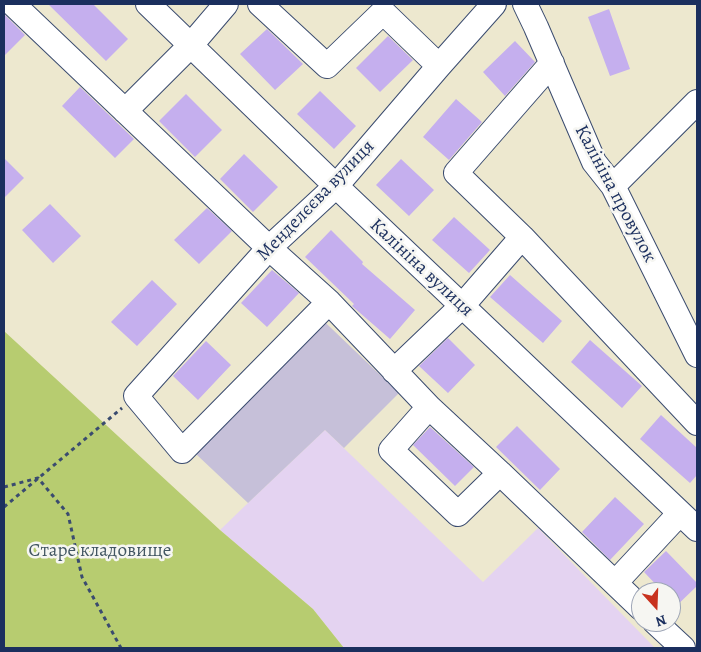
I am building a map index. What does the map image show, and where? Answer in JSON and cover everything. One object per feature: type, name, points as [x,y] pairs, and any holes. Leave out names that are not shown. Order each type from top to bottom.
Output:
[{"type":"street","name":"Калініна вулиця","points":[[148,4],[336,186],[697,529]]},
{"type":"street","points":[[125,111],[191,45],[226,4]]},
{"type":"street","points":[[260,4],[327,66],[383,12],[438,66]]},
{"type":"street","name":"Менделєєва вулиця","points":[[136,396],[269,248],[336,186],[438,66],[494,4]]},
{"type":"street","name":"Калініна провулок","points":[[525,4],[594,162],[613,186],[697,355]]},
{"type":"street","points":[[18,5],[125,111],[269,248],[329,302],[429,407],[631,598]]},
{"type":"street","points":[[552,63],[456,173],[522,237],[697,423]]},
{"type":"street","points":[[613,186],[697,102]]},
{"type":"street","points":[[394,371],[462,306],[522,237]]},
{"type":"street","points":[[136,396],[182,451],[329,302]]},
{"type":"street","points":[[429,407],[391,450],[458,514],[500,473]]},
{"type":"street","points":[[615,583],[680,513]]},
{"type":"street","points":[[666,632],[683,648]]},
{"type":"path","points":[[4,507],[136,396]]},
{"type":"path","points":[[4,487],[38,478]]},
{"type":"path","points":[[38,478],[68,514],[82,577],[121,648]]},
{"type":"shaded area","points":[[308,306],[399,393],[344,448],[325,430],[248,503],[180,439]]},
{"type":"shaded area","points":[[325,430],[483,582],[538,528],[631,623],[631,632],[639,632],[655,648],[344,648],[313,609],[220,530]]},
{"type":"green space","name":"Старе кладовище","points":[[4,331],[220,530],[313,609],[344,648],[4,648]]},
{"type":"building","points":[[48,4],[93,4],[128,39],[106,61]]},
{"type":"building","points":[[609,9],[630,69],[610,76],[588,17]]},
{"type":"building","points":[[4,14],[25,35],[4,56]]},
{"type":"building","points":[[267,29],[303,64],[275,90],[240,54]]},
{"type":"building","points":[[388,36],[413,60],[380,92],[356,68]]},
{"type":"building","points":[[515,41],[535,62],[505,96],[483,72]]},
{"type":"building","points":[[80,87],[134,139],[115,158],[62,106]]},
{"type":"building","points":[[320,91],[356,126],[334,149],[297,114]]},
{"type":"building","points":[[186,94],[222,130],[195,157],[159,121]]},
{"type":"building","points":[[456,99],[482,122],[449,160],[423,137]]},
{"type":"building","points":[[244,154],[278,187],[253,212],[220,179]]},
{"type":"building","points":[[4,158],[24,178],[4,198]]},
{"type":"building","points":[[401,159],[434,190],[409,216],[376,185]]},
{"type":"building","points":[[50,204],[81,236],[53,263],[22,230]]},
{"type":"building","points":[[207,208],[232,231],[199,264],[174,240]]},
{"type":"building","points":[[454,217],[490,250],[469,273],[432,240]]},
{"type":"building","points":[[331,230],[363,262],[362,264],[415,310],[390,339],[352,306],[354,304],[305,257]]},
{"type":"building","points":[[272,270],[299,293],[267,327],[241,303]]},
{"type":"building","points":[[510,275],[562,321],[543,343],[490,297]]},
{"type":"building","points":[[152,280],[177,304],[137,346],[111,322]]},
{"type":"building","points":[[448,338],[475,365],[448,393],[419,366]]},
{"type":"building","points":[[590,340],[642,386],[622,408],[571,362]]},
{"type":"building","points":[[206,341],[231,365],[198,400],[173,376]]},
{"type":"building","points":[[661,415],[697,448],[697,475],[690,483],[640,439]]},
{"type":"building","points":[[517,426],[560,469],[540,490],[496,447]]},
{"type":"building","points":[[430,427],[474,467],[455,486],[413,445]]},
{"type":"building","points":[[615,497],[644,524],[610,560],[582,532]]},
{"type":"building","points":[[666,551],[697,583],[697,586],[681,601],[681,582],[654,582],[644,572]]}]
